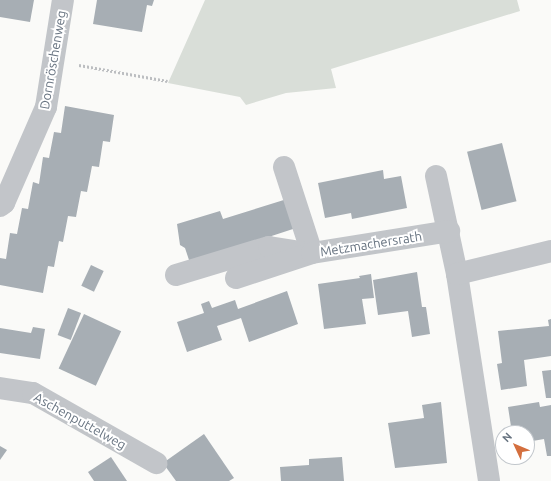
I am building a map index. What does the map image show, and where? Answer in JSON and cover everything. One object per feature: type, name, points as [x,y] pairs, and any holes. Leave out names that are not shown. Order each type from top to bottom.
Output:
[{"type":"street","name":"Dornröschenweg","points":[[0,206],[4,203],[46,108],[63,0]]},
{"type":"street","name":"Metzmachersrath","points":[[284,167],[312,253],[449,231]]},
{"type":"street","points":[[436,176],[458,274],[489,481]]},
{"type":"street","points":[[176,275],[269,247],[312,253]]},
{"type":"street","points":[[458,274],[551,251]]},
{"type":"street","points":[[236,278],[312,253]]},
{"type":"street","name":"Aschenputtelweg","points":[[0,388],[33,393],[156,463]]},
{"type":"path","points":[[54,61],[168,80]]},
{"type":"shaded area","points":[[205,0],[517,0],[520,11],[331,69],[336,88],[286,93],[246,105],[240,97],[168,83]]},
{"type":"building","points":[[0,0],[34,0],[30,22],[0,17]]},
{"type":"building","points":[[97,0],[154,0],[152,6],[147,5],[142,32],[93,24]]},
{"type":"building","points":[[65,106],[114,115],[110,142],[103,141],[99,167],[92,166],[87,192],[81,191],[76,217],[68,216],[63,242],[59,241],[54,267],[48,266],[43,293],[0,285],[0,258],[6,259],[10,233],[17,234],[22,208],[28,209],[33,182],[39,184],[43,157],[49,158],[54,132],[61,133]]},
{"type":"building","points":[[502,143],[517,201],[482,210],[467,152]]},
{"type":"building","points":[[383,170],[384,179],[401,176],[407,208],[352,219],[351,213],[325,218],[318,183]]},
{"type":"building","points":[[287,199],[296,228],[190,263],[185,248],[180,245],[177,224],[220,211],[223,219]]},
{"type":"building","points":[[91,265],[104,271],[94,292],[81,286]]},
{"type":"building","points":[[417,272],[422,307],[426,307],[430,334],[412,337],[408,311],[378,315],[373,280]]},
{"type":"building","points":[[371,274],[374,298],[362,299],[366,324],[324,329],[318,284],[360,278],[359,276]]},
{"type":"building","points":[[287,291],[298,324],[249,342],[241,318],[217,326],[222,340],[187,352],[177,322],[204,313],[201,304],[209,301],[212,308],[235,300],[238,309]]},
{"type":"building","points":[[68,308],[81,313],[71,340],[58,335]]},
{"type":"building","points":[[84,314],[121,331],[96,386],[59,368]]},
{"type":"building","points":[[551,319],[551,356],[524,360],[527,386],[501,390],[497,364],[502,363],[498,331],[549,326],[548,320]]},
{"type":"building","points":[[33,327],[45,329],[40,359],[0,353],[0,328],[31,333]]},
{"type":"building","points":[[551,370],[551,398],[546,398],[542,371]]},
{"type":"building","points":[[441,402],[447,463],[395,468],[388,423],[424,418],[422,405]]},
{"type":"building","points":[[539,402],[540,407],[551,405],[551,456],[547,456],[544,439],[535,441],[535,425],[511,425],[508,407]]},
{"type":"building","points":[[204,434],[234,478],[229,481],[176,481],[163,463]]},
{"type":"building","points":[[0,446],[7,450],[0,460]]},
{"type":"building","points":[[111,457],[127,481],[94,481],[88,472]]},
{"type":"building","points":[[342,457],[344,481],[281,481],[280,467],[309,465],[309,459]]}]
